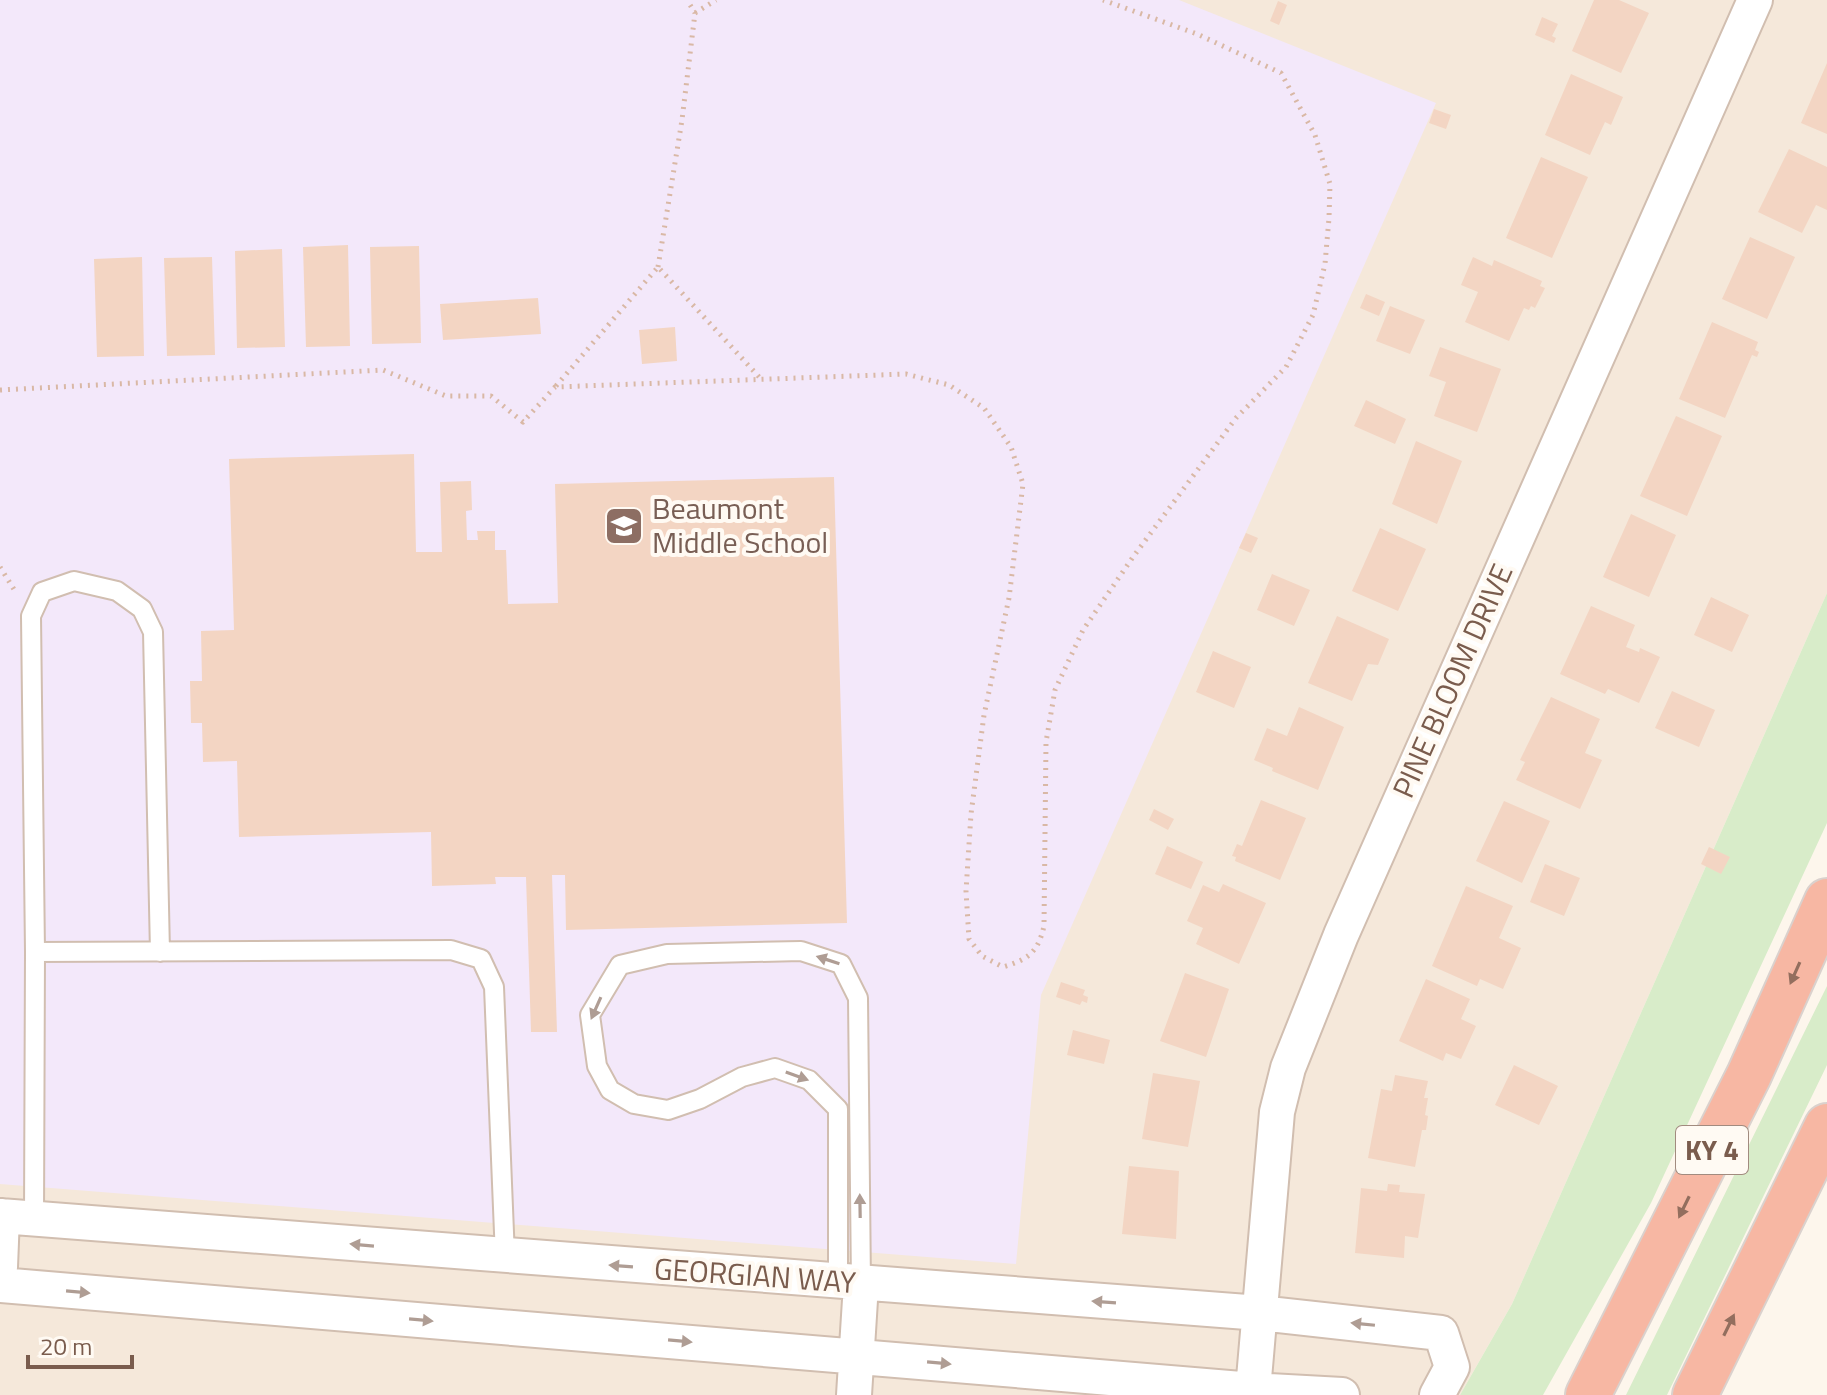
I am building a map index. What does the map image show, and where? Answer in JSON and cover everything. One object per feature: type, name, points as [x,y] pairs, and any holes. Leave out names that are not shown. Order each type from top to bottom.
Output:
[{"type":"highway","name":"KY 4","points":[[1588,1395],[1749,1075],[1827,901]]},
{"type":"highway","points":[[1695,1395],[1827,1126]]},
{"type":"street","name":"PINE BLOOM DRIVE","points":[[1253,1390],[1277,1112],[1288,1068],[1341,935],[1755,0]]},
{"type":"street","name":"GEORGIAN WAY","points":[[12,1217],[1260,1313],[1441,1333],[1452,1367],[1437,1395]]},
{"type":"street","points":[[0,1267],[12,1217]]},
{"type":"street","points":[[849,1283],[857,1355],[854,1395]]},
{"type":"street","points":[[0,1285],[1342,1395]]},
{"type":"lane","points":[[12,1217],[35,952],[31,616],[42,592],[74,581],[117,591],[142,609],[153,632],[160,952]]},
{"type":"lane","points":[[35,952],[451,950],[481,959],[494,987],[505,1257]]},
{"type":"lane","points":[[801,951],[841,964],[858,998],[849,1283],[838,1109],[809,1080],[775,1068],[742,1077],[700,1099],[668,1110],[634,1104],[610,1090],[597,1066],[590,1015],[620,965],[667,954],[801,951]]},
{"type":"path","points":[[0,390],[383,370],[446,396],[491,396],[523,422],[658,267],[682,120],[695,13],[687,0]]},
{"type":"path","points":[[695,13],[716,0]]},
{"type":"path","points":[[555,387],[906,374],[949,385],[984,408],[1011,447],[1023,484],[1009,598],[984,715],[971,814],[966,891],[969,939],[982,956],[1003,967],[1019,962],[1040,946],[1044,926],[1046,742],[1055,690],[1083,630],[1133,557],[1236,418],[1286,367],[1313,315],[1325,264],[1330,184],[1315,135],[1281,73],[1197,34],[1103,0]]},
{"type":"path","points":[[658,267],[761,379]]},
{"type":"shaded area","name":"Beaumont Middle School","points":[[0,0],[1827,0],[1827,593],[1512,1304],[1460,1395],[0,1395]]},
{"type":"shaded area","name":"Beaumont Middle School","points":[[0,0],[1179,0],[1436,103],[1041,995],[1016,1264],[0,1184]]},
{"type":"green space","points":[[1827,593],[1827,823],[1651,1203],[1543,1395],[1460,1395],[1512,1304]]},
{"type":"green space","points":[[1827,986],[1827,1065],[1667,1395],[1626,1395]]},
{"type":"building","points":[[1594,0],[1619,0],[1649,13],[1621,73],[1572,51]]},
{"type":"building","points":[[1278,1],[1287,5],[1279,25],[1270,21]]},
{"type":"building","points":[[1542,17],[1558,24],[1552,36],[1556,38],[1554,43],[1535,35]]},
{"type":"building","points":[[1827,63],[1827,134],[1801,123]]},
{"type":"building","points":[[1571,74],[1623,97],[1611,125],[1605,122],[1590,155],[1545,135]]},
{"type":"building","points":[[1434,109],[1451,115],[1446,129],[1429,123]]},
{"type":"building","points":[[1789,149],[1827,167],[1827,210],[1816,205],[1802,233],[1758,212]]},
{"type":"building","points":[[1541,157],[1588,177],[1552,258],[1506,238]]},
{"type":"building","points":[[1750,237],[1795,257],[1767,319],[1722,299]]},
{"type":"building","points":[[348,245],[350,346],[306,347],[303,247]]},
{"type":"building","points":[[419,246],[421,343],[372,344],[370,247]]},
{"type":"building","points":[[282,249],[285,347],[237,348],[235,251]]},
{"type":"building","points":[[142,257],[144,356],[97,357],[94,259]]},
{"type":"building","points":[[212,257],[215,355],[167,356],[164,258]]},
{"type":"building","points":[[1473,257],[1492,266],[1494,260],[1542,281],[1540,286],[1545,288],[1535,308],[1524,308],[1509,341],[1465,322],[1478,292],[1461,285]]},
{"type":"building","points":[[1366,294],[1385,302],[1379,316],[1360,308]]},
{"type":"building","points":[[538,298],[541,334],[443,340],[440,304]]},
{"type":"building","points":[[1390,306],[1425,320],[1410,354],[1376,341]]},
{"type":"building","points":[[1712,322],[1758,342],[1755,350],[1759,352],[1757,357],[1752,355],[1725,418],[1679,399]]},
{"type":"building","points":[[675,327],[677,361],[642,364],[639,330]]},
{"type":"building","points":[[1440,347],[1501,369],[1477,432],[1434,416],[1446,382],[1429,376]]},
{"type":"building","points":[[1366,400],[1406,419],[1395,444],[1354,426]]},
{"type":"building","points":[[1676,416],[1722,436],[1687,516],[1640,496]]},
{"type":"building","points":[[1416,441],[1462,461],[1437,524],[1392,504]]},
{"type":"building","points":[[414,454],[416,552],[442,552],[440,482],[471,481],[472,510],[466,511],[467,540],[478,540],[477,531],[495,531],[495,550],[506,550],[508,604],[558,603],[555,484],[834,477],[847,923],[566,930],[565,875],[552,875],[557,1032],[531,1032],[526,877],[495,877],[496,884],[432,886],[431,832],[239,837],[237,761],[203,762],[202,723],[191,723],[190,681],[202,681],[201,631],[234,630],[229,459]]},
{"type":"building","points":[[1631,514],[1676,535],[1649,597],[1603,577]]},
{"type":"building","points":[[1380,528],[1426,549],[1398,611],[1352,591]]},
{"type":"building","points":[[1246,533],[1258,538],[1251,553],[1239,548]]},
{"type":"building","points":[[1272,574],[1310,590],[1294,626],[1257,610]]},
{"type":"building","points":[[1711,597],[1749,615],[1732,652],[1694,635]]},
{"type":"building","points":[[1591,606],[1635,625],[1626,647],[1639,652],[1640,648],[1660,657],[1639,703],[1608,689],[1605,694],[1560,674]]},
{"type":"building","points":[[1337,616],[1389,639],[1378,665],[1368,664],[1352,701],[1308,683]]},
{"type":"building","points":[[1213,651],[1251,667],[1234,708],[1196,692]]},
{"type":"building","points":[[1672,691],[1715,710],[1699,747],[1655,728]]},
{"type":"building","points":[[1551,697],[1600,719],[1585,753],[1602,760],[1580,809],[1516,780],[1525,762],[1520,760]]},
{"type":"building","points":[[1299,707],[1344,727],[1318,790],[1254,760],[1267,728],[1287,736]]},
{"type":"building","points":[[1261,800],[1306,818],[1280,880],[1235,861],[1236,857],[1232,856],[1237,844],[1242,846]]},
{"type":"building","points":[[1504,801],[1550,821],[1522,883],[1476,861]]},
{"type":"building","points":[[1154,809],[1174,819],[1168,830],[1149,820]]},
{"type":"building","points":[[1167,846],[1203,862],[1191,889],[1155,874]]},
{"type":"building","points":[[1709,847],[1730,857],[1721,874],[1701,864]]},
{"type":"building","points":[[1545,864],[1580,878],[1564,916],[1530,902]]},
{"type":"building","points":[[1223,884],[1266,903],[1239,964],[1196,944],[1203,928],[1187,921],[1203,885],[1219,892]]},
{"type":"building","points":[[1466,886],[1513,906],[1499,938],[1521,948],[1503,989],[1480,979],[1477,986],[1432,966]]},
{"type":"building","points":[[1185,973],[1229,989],[1206,1057],[1160,1041]]},
{"type":"building","points":[[1426,979],[1470,999],[1461,1019],[1476,1026],[1461,1059],[1446,1053],[1443,1061],[1399,1041]]},
{"type":"building","points":[[1061,982],[1085,990],[1083,995],[1088,997],[1087,1003],[1082,1001],[1080,1005],[1056,997]]},
{"type":"building","points":[[1073,1030],[1110,1040],[1104,1064],[1067,1055]]},
{"type":"building","points":[[1514,1065],[1558,1086],[1539,1125],[1495,1105]]},
{"type":"building","points":[[1153,1073],[1200,1081],[1188,1147],[1142,1139]]},
{"type":"building","points":[[1395,1075],[1428,1081],[1424,1098],[1428,1098],[1426,1130],[1422,1130],[1415,1167],[1368,1158],[1381,1089],[1392,1091]]},
{"type":"building","points":[[1129,1166],[1179,1171],[1176,1239],[1122,1234]]},
{"type":"building","points":[[1388,1184],[1400,1185],[1399,1192],[1425,1194],[1418,1238],[1405,1236],[1404,1258],[1355,1253],[1361,1188],[1387,1191]]},
{"type":"place","name":"Beaumont Middle School","points":[[624,526]]}]
